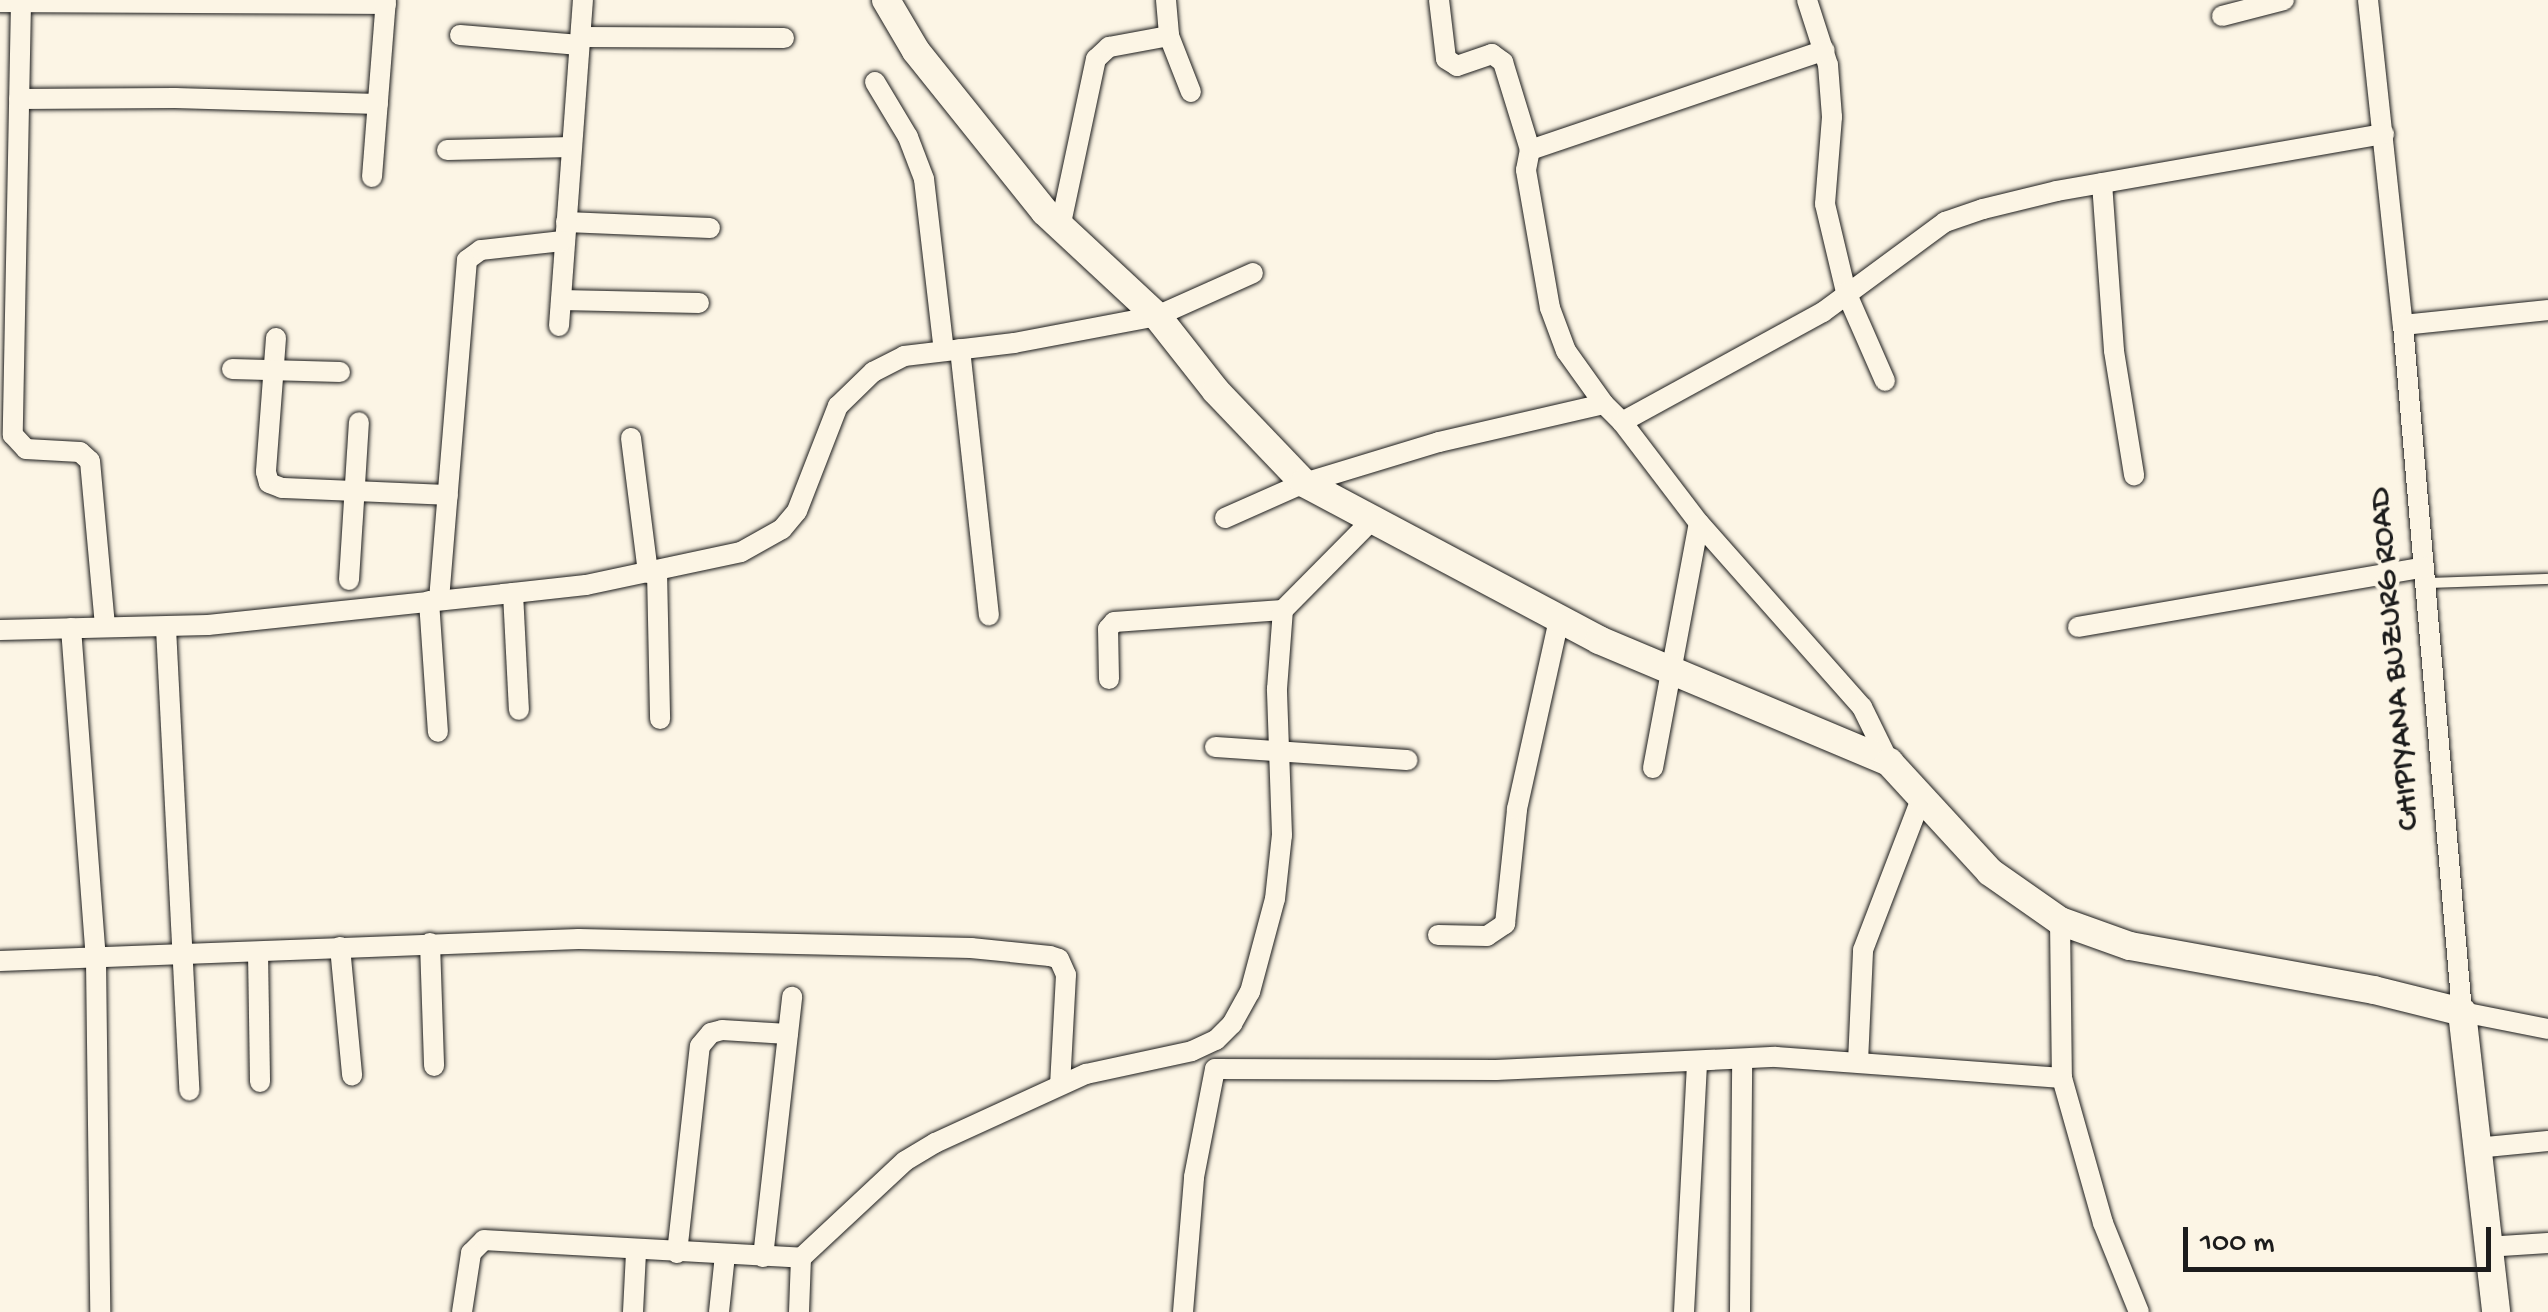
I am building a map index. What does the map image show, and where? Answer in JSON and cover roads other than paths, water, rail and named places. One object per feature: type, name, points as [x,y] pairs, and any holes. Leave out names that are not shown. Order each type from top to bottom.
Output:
[{"type":"street","points":[[559,326],[582,0]]},
{"type":"street","points":[[886,0],[916,51],[1060,228],[1157,316],[1229,405],[1304,483],[1375,517],[1559,620],[1669,672],[1889,762]]},
{"type":"street","points":[[1166,0],[1169,36],[1191,92]]},
{"type":"street","points":[[1439,0],[1446,59],[1457,66],[1492,54],[1502,62],[1530,150],[1526,170],[1550,308],[1566,351],[1699,523],[1862,707],[1889,762],[1990,872],[2060,921],[2130,946],[2374,990],[2548,1029]]},
{"type":"street","points":[[1807,0],[1826,50],[1832,117],[1824,204],[1846,292],[1886,381]]},
{"type":"street","points":[[2222,16],[2284,0]]},
{"type":"street","name":"CHIPIYANA BUZURG ROAD","points":[[2368,0],[2403,325],[2462,1012],[2496,1312]]},
{"type":"street","points":[[105,626],[90,461],[80,452],[26,449],[13,435],[19,99],[26,2],[386,2],[372,177]]},
{"type":"street","points":[[460,35],[580,41],[784,38]]},
{"type":"street","points":[[1060,228],[1096,59],[1108,47],[1169,36]]},
{"type":"street","points":[[1530,150],[1826,50]]},
{"type":"street","points":[[875,82],[908,136],[924,178],[989,615]]},
{"type":"street","points":[[19,99],[175,98],[378,104]]},
{"type":"street","points":[[1622,422],[1822,312],[1946,222],[1983,208],[2384,134]]},
{"type":"street","points":[[446,150],[572,148]]},
{"type":"street","points":[[2102,183],[2114,351],[2134,474]]},
{"type":"street","points":[[438,732],[434,600],[448,494],[467,260],[481,250],[564,232],[710,228]]},
{"type":"street","points":[[0,630],[166,628],[513,593],[652,572],[741,552],[782,529],[797,512],[838,406],[851,389],[904,356],[1014,343],[1157,316],[1253,273]]},
{"type":"street","points":[[561,300],[699,303]]},
{"type":"street","points":[[2403,325],[2548,310]]},
{"type":"street","points":[[276,338],[266,479],[282,488],[448,494]]},
{"type":"street","points":[[232,369],[340,372]]},
{"type":"street","points":[[1225,518],[1304,483],[1439,442],[1604,404]]},
{"type":"street","points":[[350,580],[359,422]]},
{"type":"street","points":[[631,438],[652,572],[660,719]]},
{"type":"street","points":[[462,1312],[471,1252],[484,1240],[636,1252],[800,1258],[905,1162],[1086,1074],[1192,1051],[1216,1040],[1232,1024],[1250,992],[1266,944],[1282,835],[1277,690],[1283,610],[1375,517]]},
{"type":"street","points":[[1653,768],[1699,523]]},
{"type":"street","points":[[2078,627],[2424,575]]},
{"type":"street","points":[[513,593],[518,710]]},
{"type":"street","points":[[1109,678],[1108,629],[1114,622],[1283,610]]},
{"type":"street","points":[[1438,935],[1487,936],[1505,924],[1517,809],[1559,620]]},
{"type":"street","points":[[71,628],[96,960],[100,1312]]},
{"type":"street","points":[[166,628],[189,1090]]},
{"type":"street","points":[[1215,747],[1408,760]]},
{"type":"street","points":[[1858,1062],[1863,950],[1921,798]]},
{"type":"street","points":[[2060,921],[2062,1078],[2103,1223],[2139,1312]]},
{"type":"street","points":[[0,961],[578,938],[972,948],[1050,956],[1059,959],[1066,974],[1060,1085]]},
{"type":"street","points":[[430,943],[434,1066]]},
{"type":"street","points":[[340,947],[352,1076]]},
{"type":"street","points":[[258,952],[260,1082]]},
{"type":"street","points":[[764,1257],[792,997]]},
{"type":"street","points":[[677,1252],[700,1046],[712,1033],[722,1030],[788,1034]]},
{"type":"street","points":[[1183,1312],[1194,1177],[1215,1069],[1216,1040]]},
{"type":"street","points":[[1215,1069],[1496,1070],[1742,1059],[1858,1062],[2062,1078]]},
{"type":"street","points":[[1740,1312],[1742,1059]]},
{"type":"street","points":[[1684,1312],[1697,1061]]},
{"type":"street","points":[[2476,1148],[2548,1141]]},
{"type":"street","points":[[2486,1248],[2548,1243]]},
{"type":"street","points":[[633,1312],[636,1252]]},
{"type":"street","points":[[719,1312],[724,1256]]},
{"type":"street","points":[[799,1312],[800,1258]]},
{"type":"lane","points":[[2424,575],[2548,578]]}]
